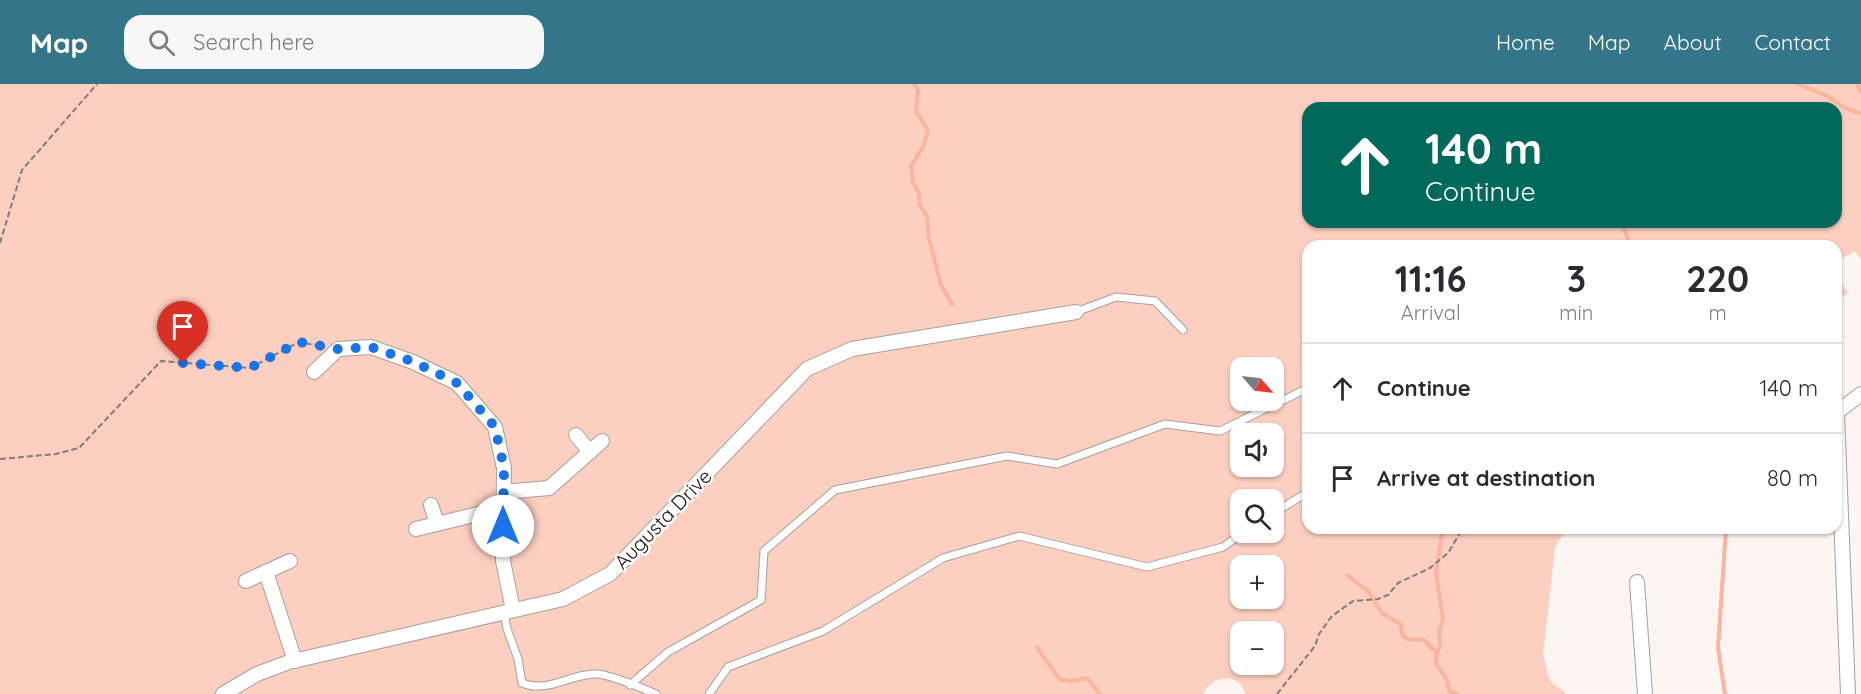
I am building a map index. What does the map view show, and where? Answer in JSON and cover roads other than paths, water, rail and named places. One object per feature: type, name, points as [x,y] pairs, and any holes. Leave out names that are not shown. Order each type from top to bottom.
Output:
[{"type":"street","name":"Augusta Drive","points":[[223,694],[257,674],[295,661],[563,599],[610,574],[807,369],[852,349],[1076,312]]},
{"type":"street","points":[[314,372],[338,349],[371,347],[414,362],[457,383],[495,427],[504,468],[503,561],[508,611]]},
{"type":"street","points":[[1842,409],[1861,394]]},
{"type":"street","points":[[576,435],[590,452]]},
{"type":"street","points":[[504,492],[549,488],[602,441]]},
{"type":"street","points":[[431,505],[437,524]]},
{"type":"street","points":[[416,529],[503,508]]},
{"type":"street","points":[[1842,534],[1848,694]]},
{"type":"street","points":[[246,581],[290,561]]},
{"type":"street","points":[[266,572],[295,661]]},
{"type":"street","points":[[1637,582],[1645,694]]},
{"type":"lane","points":[[1076,312],[1116,297],[1155,301],[1183,330]]},
{"type":"lane","points":[[630,685],[668,652],[761,600],[764,551],[835,490],[1007,456],[1058,464],[1165,424],[1220,431],[1302,391]]},
{"type":"lane","points":[[1284,506],[1302,494]]},
{"type":"lane","points":[[709,694],[728,667],[823,631],[943,558],[1019,536],[1147,567],[1223,547],[1230,542]]},
{"type":"lane","points":[[508,611],[507,629],[518,660],[522,683],[529,688],[554,688],[596,674],[656,694]]},
{"type":"waterway","points":[[914,84],[918,90],[916,111],[928,131],[923,147],[911,166],[913,182],[919,193],[919,204],[927,216],[929,238],[941,285],[952,304]]},
{"type":"waterway","points":[[1798,84],[1836,102]]},
{"type":"waterway","points":[[1857,84],[1861,92]]},
{"type":"waterway","points":[[1842,106],[1861,114]]},
{"type":"waterway","points":[[1624,228],[1629,240]]},
{"type":"waterway","points":[[1437,653],[1443,618],[1436,573],[1442,534]]},
{"type":"waterway","points":[[1725,694],[1718,648],[1726,534]]},
{"type":"waterway","points":[[1347,575],[1369,592],[1382,613],[1400,624],[1403,636],[1408,639],[1424,640],[1437,653],[1438,666],[1450,691],[1457,694]]},
{"type":"waterway","points":[[1037,647],[1060,680],[1072,681],[1087,678],[1100,694]]}]
